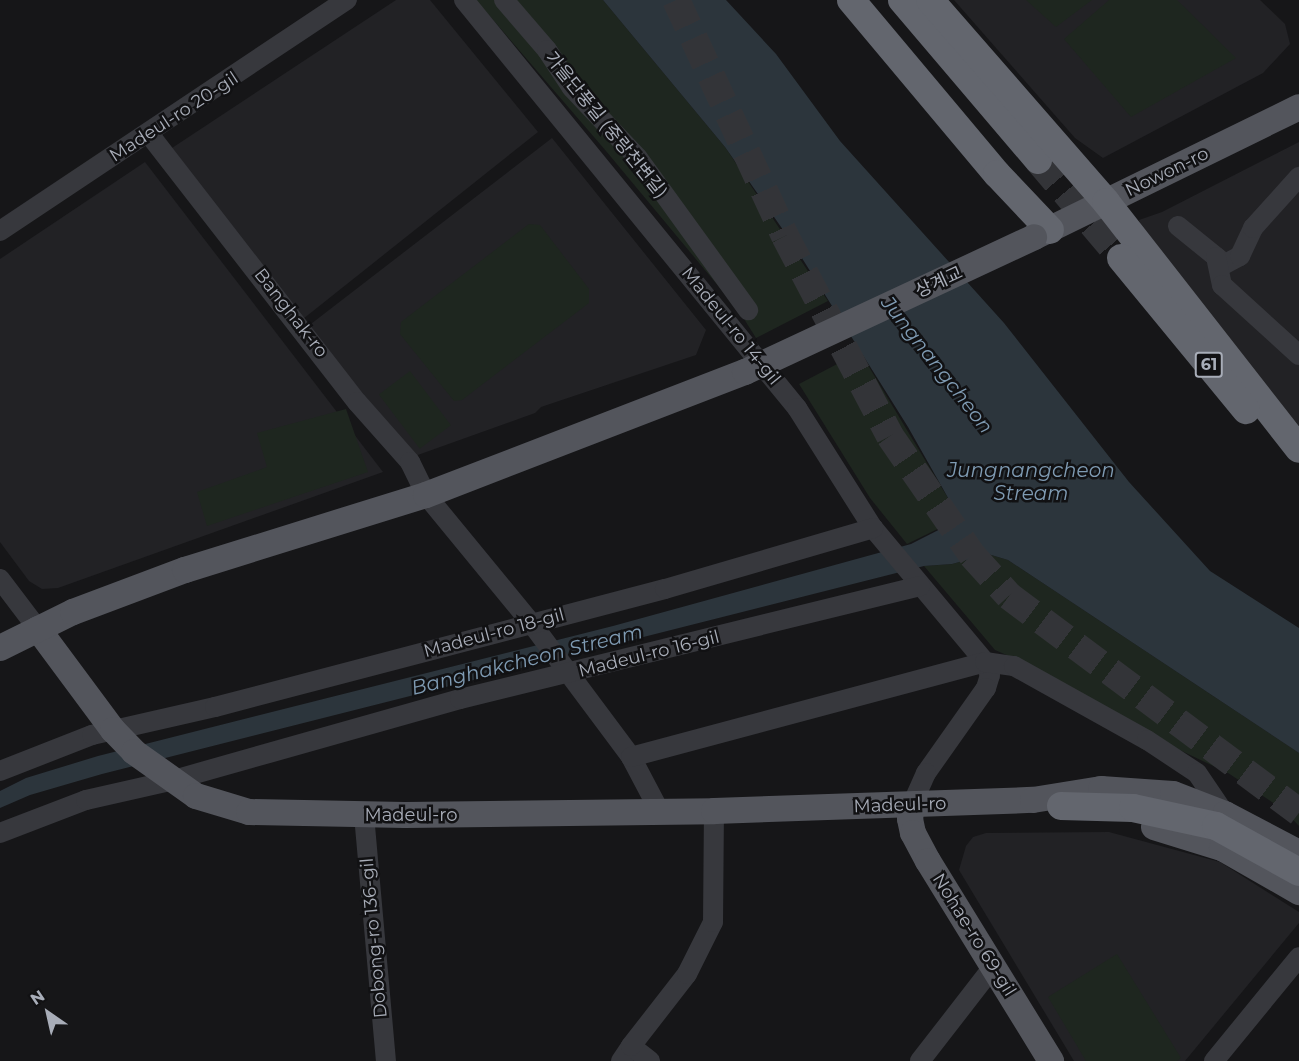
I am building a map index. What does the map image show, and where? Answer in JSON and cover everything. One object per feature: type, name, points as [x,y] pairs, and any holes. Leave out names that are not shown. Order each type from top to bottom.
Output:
[{"type":"highway","points":[[851,0],[997,174],[1042,234]]},
{"type":"highway","points":[[902,0],[1038,160]]},
{"type":"highway","points":[[930,0],[1106,202],[1299,449]]},
{"type":"highway","name":"61","points":[[1121,258],[1299,471]]},
{"type":"highway","points":[[1061,806],[1133,808],[1216,826],[1299,872]]},
{"type":"main road","name":"Nowon-ro","points":[[1042,234],[1299,107]]},
{"type":"main road","name":"상계교","points":[[426,495],[746,372],[1042,234]]},
{"type":"main road","points":[[0,648],[38,628],[185,570],[426,495]]},
{"type":"main road","points":[[38,628],[119,736]]},
{"type":"main road","name":"Madeul-ro","points":[[119,736],[166,778],[196,796],[249,812],[364,815],[714,811],[1033,800],[1101,789],[1173,794],[1225,814],[1299,853]]},
{"type":"main road","name":"Madeul-ro","points":[[1033,800],[1183,833],[1257,865],[1299,892]]},
{"type":"main road","name":"Nohae-ro 69-gil","points":[[912,805],[910,819],[913,833],[1051,1061]]},
{"type":"street","name":"Madeul-ro 20-gil","points":[[0,231],[149,134],[347,0]]},
{"type":"street","name":"Madeul-ro 14-gil","points":[[464,0],[797,408],[879,535],[985,662]]},
{"type":"street","name":"가을단풍길 (중랑천변길)","points":[[504,0],[547,50],[572,88],[638,158],[748,310]]},
{"type":"street","name":"Banghak-ro","points":[[149,134],[357,402],[410,462],[426,495],[535,628],[567,671]]},
{"type":"street","points":[[1179,226],[1225,264],[1240,256],[1253,228],[1299,177]]},
{"type":"street","points":[[1216,257],[1222,285],[1299,355]]},
{"type":"street","name":"Madeul-ro 18-gil","points":[[119,736],[215,707],[535,628],[781,557],[879,535]]},
{"type":"street","points":[[0,579],[38,628]]},
{"type":"street","name":"Madeul-ro 16-gil","points":[[166,778],[567,671],[917,582]]},
{"type":"street","points":[[631,757],[985,662],[1014,666],[1147,740],[1197,773],[1225,814]]},
{"type":"street","points":[[912,805],[926,773],[986,688],[990,675],[985,662]]},
{"type":"street","points":[[567,671],[631,757],[659,810]]},
{"type":"street","points":[[0,771],[119,736]]},
{"type":"street","points":[[0,833],[86,800],[166,778]]},
{"type":"street","points":[[650,1061],[626,1053],[687,974],[713,922],[714,811]]},
{"type":"street","name":"Dobong-ro 136-gil","points":[[364,815],[385,1057]]},
{"type":"street","points":[[1214,1061],[1299,957]]},
{"type":"street","points":[[920,1061],[993,967]]},
{"type":"shaded area","points":[[396,0],[430,0],[538,132],[303,319],[172,148]]},
{"type":"shaded area","points":[[476,0],[603,0],[725,147],[828,301],[756,338],[739,311]]},
{"type":"shaded area","points":[[954,0],[1260,0],[1285,24],[1290,44],[1263,73],[1103,158],[1075,138]]},
{"type":"shaded area","points":[[1026,0],[1092,0],[1056,27]]},
{"type":"shaded area","points":[[1109,0],[1177,0],[1236,58],[1131,117],[1064,39]]},
{"type":"shaded area","points":[[552,138],[706,330],[696,355],[541,407],[535,413],[415,456],[307,327]]},
{"type":"shaded area","points":[[1299,142],[1299,426],[1144,244],[1139,220],[1162,212]]},
{"type":"shaded area","points":[[145,162],[383,472],[58,588],[42,589],[29,581],[0,542],[0,259]]},
{"type":"shaded area","points":[[529,224],[540,225],[589,289],[589,303],[462,400],[454,401],[400,334],[401,322]]},
{"type":"shaded area","points":[[860,352],[960,518],[907,544],[870,498],[799,384]]},
{"type":"shaded area","points":[[410,371],[451,425],[420,449],[379,394]]},
{"type":"shaded area","points":[[346,409],[368,472],[207,526],[197,492],[267,467],[257,433]]},
{"type":"shaded area","points":[[988,554],[1008,560],[1299,753],[1299,826],[1284,810],[1228,773],[1167,744],[1036,668],[995,650],[924,566],[952,564]]},
{"type":"shaded area","points":[[1109,832],[1220,862],[1299,912],[1299,923],[1185,1061],[1074,1061],[959,870],[966,846],[973,837],[986,833]]},
{"type":"shaded area","points":[[1117,954],[1181,1058],[1177,1061],[1086,1061],[1048,997]]},
{"type":"water","name":"Jungnangcheon Stream","points":[[603,0],[726,0],[776,54],[840,141],[1004,323],[1129,482],[1210,571],[1299,628],[1299,753],[1008,560],[988,554],[952,564],[924,566],[102,774],[30,795],[0,808],[0,791],[26,778],[98,756],[613,626],[911,544],[960,519],[908,427],[795,247],[725,147]]},
{"type":"tunnel","points":[[676,0],[785,236],[890,436],[972,555],[1009,596],[1299,812]]},
{"type":"tunnel","points":[[1038,160],[1121,258]]},
{"type":"water label","name":"Jungnangcheon","points":[[937,365]]},
{"type":"water label","name":"Banghakcheon Stream","points":[[527,660]]}]
